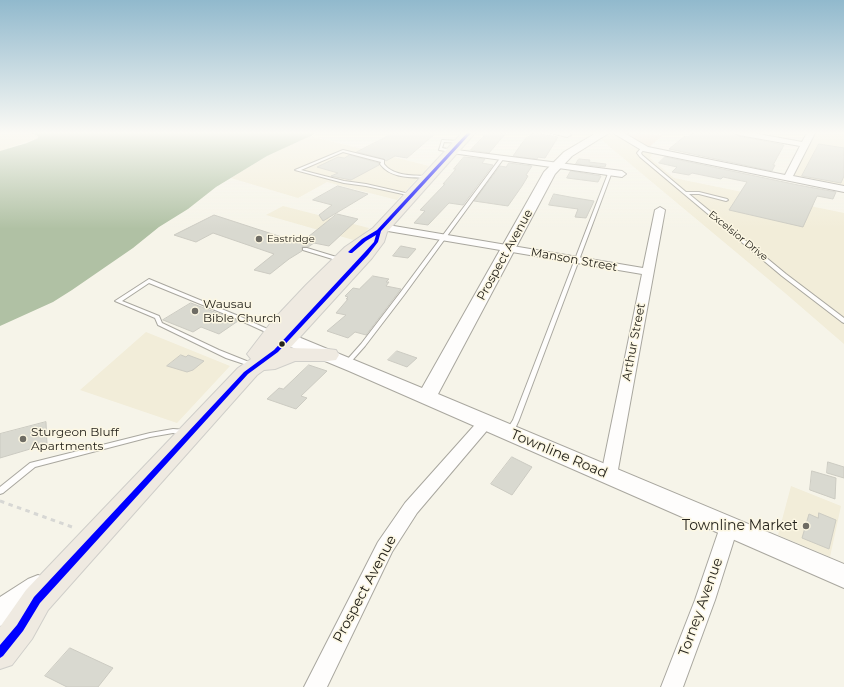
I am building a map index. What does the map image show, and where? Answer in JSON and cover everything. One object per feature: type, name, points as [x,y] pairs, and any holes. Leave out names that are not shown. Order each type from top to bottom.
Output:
[{"type":"main road","points":[[0,631],[15,616],[37,600],[76,559],[190,432],[249,369],[272,355],[280,336],[298,304],[341,260],[358,245],[381,229],[439,165]]},
{"type":"main road","points":[[280,336],[306,318],[375,244],[381,229]]},
{"type":"main road","points":[[306,318],[304,326],[307,334],[338,359]]},
{"type":"main road","points":[[249,369],[292,354],[338,359]]},
{"type":"main road","points":[[0,653],[20,628],[37,600]]},
{"type":"street","points":[[556,165],[622,174]]},
{"type":"street","name":"Prospect Avenue","points":[[427,397],[550,172],[556,165]]},
{"type":"street","points":[[728,165],[844,188]]},
{"type":"street","points":[[788,177],[794,165]]},
{"type":"street","name":"Arthur Street","points":[[609,475],[660,210]]},
{"type":"street","name":"Manson Street","points":[[381,229],[648,272]]},
{"type":"street","name":"Townline Road","points":[[280,336],[338,359],[844,576]]},
{"type":"street","name":"Prospect Avenue","points":[[315,687],[384,547],[414,505],[485,422]]},
{"type":"street","name":"Torney Avenue","points":[[672,687],[705,600],[729,527]]},
{"type":"street","points":[[0,613],[76,559]]},
{"type":"lane","points":[[309,165],[297,170],[344,182],[412,195]]},
{"type":"lane","points":[[383,165],[384,168],[395,173],[428,177]]},
{"type":"lane","points":[[338,359],[363,345],[497,165]]},
{"type":"lane","name":"Excelsior Drive","points":[[652,165],[784,274],[844,321]]},
{"type":"lane","points":[[509,433],[516,420],[610,172]]},
{"type":"lane","points":[[685,193],[696,193],[726,200]]},
{"type":"lane","points":[[305,249],[341,260]]},
{"type":"lane","points":[[249,369],[196,340],[160,324],[157,317],[118,301],[149,281],[280,336]]},
{"type":"lane","points":[[0,492],[33,465],[150,435],[173,431],[190,432]]},
{"type":"path","points":[[0,501],[72,527]]},
{"type":"shaded area","points":[[0,165],[252,165],[216,187],[188,209],[159,227],[133,248],[72,290],[53,302],[0,326]]},
{"type":"shaded area","points":[[252,165],[429,166],[397,200],[327,182],[298,198],[231,178]]},
{"type":"shaded area","points":[[632,165],[658,165],[674,178],[844,213],[844,344]]},
{"type":"shaded area","points":[[794,165],[844,165],[844,189],[788,177]]},
{"type":"shaded area","points":[[283,206],[369,228],[357,241],[266,215]]},
{"type":"shaded area","points":[[146,332],[230,366],[177,423],[80,390]]},
{"type":"shaded area","points":[[791,486],[841,506],[830,557],[778,535]]},
{"type":"building","points":[[321,165],[379,165],[351,180],[331,176],[338,173],[317,167]]},
{"type":"building","points":[[457,165],[493,165],[463,205],[449,203],[428,225],[414,223],[425,211],[420,210],[445,184],[443,184],[456,169],[454,169]]},
{"type":"building","points":[[507,165],[532,166],[526,175],[528,176],[522,186],[508,206],[474,201],[500,166],[506,167]]},
{"type":"building","points":[[586,165],[606,165],[605,167]]},
{"type":"building","points":[[668,165],[703,165],[836,192],[833,199],[817,196],[803,227],[729,210],[747,182],[723,177],[721,179],[692,173],[689,175],[672,172],[677,167]]},
{"type":"building","points":[[744,165],[775,165],[772,171]]},
{"type":"building","points":[[808,165],[844,165],[844,176],[841,183],[802,176]]},
{"type":"building","points":[[571,171],[601,176],[598,182],[567,178]]},
{"type":"building","points":[[338,186],[368,194],[323,221],[319,215],[332,205],[313,200]]},
{"type":"building","points":[[554,194],[594,201],[586,218],[575,217],[578,209],[549,205]]},
{"type":"building","name":"Eastridge","points":[[337,214],[358,219],[329,246],[314,243],[308,247],[302,247],[302,251],[270,274],[254,270],[274,254],[213,233],[196,242],[174,235],[214,215],[300,243]]},
{"type":"building","points":[[401,246],[416,249],[408,258],[393,256]]},
{"type":"building","points":[[373,276],[389,279],[386,282],[389,282],[386,286],[401,289],[366,335],[355,332],[348,338],[327,331],[346,315],[336,313],[348,299],[346,299],[348,297],[345,296],[353,288],[359,289]]},
{"type":"building","name":"Wausau Bible Church","points":[[191,303],[238,321],[219,334],[201,327],[193,332],[163,320]]},
{"type":"building","points":[[397,351],[417,358],[407,367],[388,360]]},
{"type":"building","points":[[181,355],[186,357],[188,355],[204,361],[193,370],[187,372],[167,366]]},
{"type":"building","points":[[309,365],[327,371],[301,396],[307,398],[296,409],[267,399],[279,388],[283,389]]},
{"type":"building","name":"Sturgeon Bluff Apartments","points":[[46,422],[47,444],[0,458],[0,434]]},
{"type":"building","points":[[512,457],[532,467],[512,495],[491,484]]},
{"type":"building","points":[[828,462],[844,467],[844,478],[827,473]]},
{"type":"building","points":[[812,471],[836,478],[835,499],[810,490]]},
{"type":"building","points":[[819,513],[836,520],[829,549],[802,538],[809,514],[818,518]]},
{"type":"building","points":[[70,648],[113,668],[98,687],[67,687],[45,676]]},
{"type":"transit line","points":[[350,252],[364,240],[379,231],[440,165]]},
{"type":"transit line","points":[[0,653],[20,628],[37,600],[246,373],[276,351],[366,254],[376,242],[379,231]]},
{"type":"place","name":"Eastridge","points":[[259,239]]},
{"type":"place","name":"Wausau Bible Church","points":[[195,311]]},
{"type":"place","name":"Sturgeon Bluff Apartments","points":[[23,439]]},
{"type":"place","name":"Townline Market","points":[[806,526]]}]
